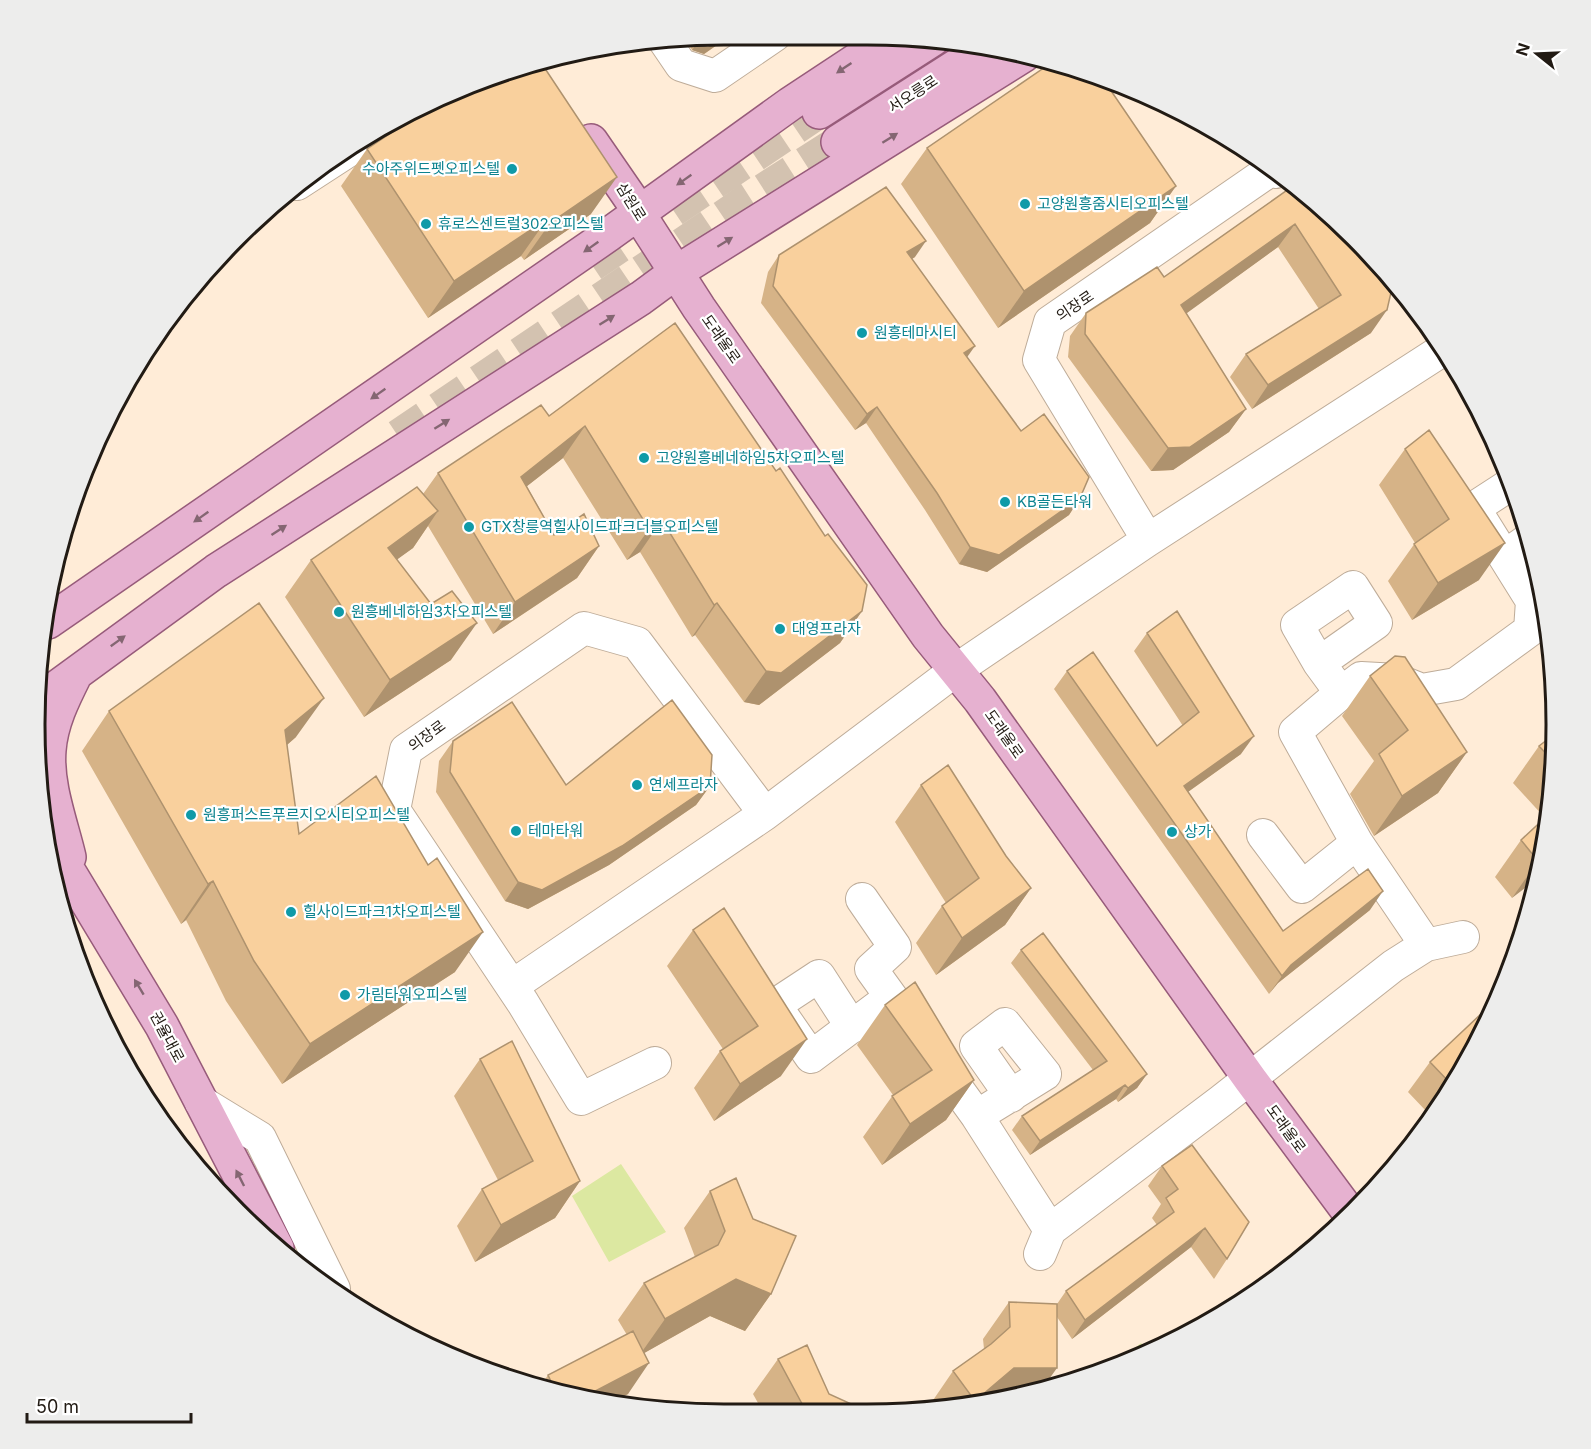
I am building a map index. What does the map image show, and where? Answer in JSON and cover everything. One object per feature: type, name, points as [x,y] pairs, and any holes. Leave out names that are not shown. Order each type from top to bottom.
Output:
[{"type":"main road","points":[[54,618],[608,236],[790,104],[878,45]]},
{"type":"main road","points":[[819,112],[920,47]]},
{"type":"main road","name":"서오릉로","points":[[838,142],[975,54]]},
{"type":"main road","points":[[46,695],[216,571],[641,298],[668,262],[1013,61]]},
{"type":"main road","name":"삼원로","points":[[572,114],[633,202],[668,262]]},
{"type":"main road","name":"도래울로","points":[[668,262],[928,636],[980,700],[1250,1080],[1345,1207]]},
{"type":"main road","points":[[73,876],[53,790],[49,751],[56,718],[77,670]]},
{"type":"main road","name":"권율대로","points":[[57,851],[162,1026],[263,1223]]},
{"type":"street","points":[[669,47],[681,65],[715,76],[760,45]]},
{"type":"street","name":"의장로","points":[[1148,540],[1039,360],[1050,322],[1264,174]]},
{"type":"street","points":[[655,1063],[581,1099],[512,986],[765,814],[956,670],[1148,540],[1436,354]]},
{"type":"street","points":[[1426,945],[1357,843],[1295,732],[1361,678],[1397,680],[1422,690],[1456,684],[1530,630],[1532,601],[1517,548],[1474,508],[1503,489]]},
{"type":"street","name":"의장로","points":[[512,986],[394,810],[405,750],[584,628],[636,643],[765,814]]},
{"type":"street","points":[[1319,663],[1341,693]]},
{"type":"street","points":[[1263,835],[1302,887],[1357,843]]},
{"type":"street","points":[[862,899],[895,947],[871,969],[977,1116],[1045,1242],[1393,966],[1426,945],[1463,937]]},
{"type":"street","points":[[775,1005],[819,976],[852,1027]]},
{"type":"street","points":[[757,977],[811,1058],[891,997]]},
{"type":"street","points":[[977,1116],[1011,1096]]},
{"type":"street","points":[[201,1102],[260,1138],[327,1275]]},
{"type":"green space","points":[[621,1164],[666,1232],[609,1262],[572,1196]]},
{"type":"building","name":"고양원흥줌시티오피스텔","points":[[1043,68],[1111,91],[1176,186],[1024,291],[927,148]]},
{"type":"building","points":[[545,69],[617,177],[550,223],[547,219],[454,281],[367,149],[424,115],[464,97]]},
{"type":"building","points":[[886,187],[926,241],[907,252],[975,346],[964,353],[1021,431],[1044,414],[1089,477],[1080,498],[999,555],[970,547],[937,493],[877,407],[867,414],[773,286],[779,255]]},
{"type":"building","points":[[1287,190],[1347,244],[1391,293],[1387,310],[1268,385],[1246,354],[1341,295],[1295,224],[1181,305],[1246,409],[1190,447],[1168,448],[1085,334],[1086,313],[1157,267],[1164,277]]},
{"type":"building","points":[[675,323],[776,471],[780,468],[825,536],[828,534],[867,585],[862,611],[781,673],[766,671],[717,603],[714,605],[662,520],[649,529],[585,426],[521,477],[554,535],[584,514],[599,546],[515,602],[438,473],[541,405],[549,416]]},
{"type":"building","points":[[1429,430],[1505,543],[1438,583],[1414,544],[1449,519],[1405,449]]},
{"type":"building","points":[[417,487],[438,511],[388,548],[431,604],[452,591],[477,623],[390,680],[311,560]]},
{"type":"building","points":[[259,603],[324,698],[285,730],[299,834],[376,776],[428,865],[437,858],[483,932],[310,1044],[254,961],[213,881],[208,884],[109,711]]},
{"type":"building","points":[[1177,611],[1254,736],[1184,786],[1283,931],[1368,869],[1383,891],[1291,965],[1282,976],[1067,671],[1093,652],[1157,746],[1199,712],[1147,633]]},
{"type":"building","points":[[1395,656],[1405,657],[1467,752],[1402,796],[1379,754],[1408,730],[1370,676]]},
{"type":"building","points":[[672,700],[712,755],[710,786],[622,846],[542,890],[518,882],[450,772],[453,741],[512,702],[566,785]]},
{"type":"building","points":[[1546,741],[1545,753],[1539,746]]},
{"type":"building","points":[[948,765],[1006,856],[1031,888],[962,938],[942,906],[979,878],[921,785]]},
{"type":"building","points":[[1538,824],[1533,855],[1521,840]]},
{"type":"building","points":[[724,908],[807,1039],[740,1084],[720,1051],[758,1026],[693,930]]},
{"type":"building","points":[[1043,933],[1147,1074],[1128,1088],[1125,1085],[1040,1141],[1022,1116],[1107,1061],[1021,950]]},
{"type":"building","points":[[915,982],[974,1080],[910,1124],[892,1096],[932,1070],[885,1005]]},
{"type":"building","points":[[1481,1014],[1446,1079],[1430,1062]]},
{"type":"building","points":[[512,1041],[580,1181],[501,1225],[482,1189],[533,1161],[480,1059]]},
{"type":"building","points":[[1192,1145],[1249,1222],[1227,1259],[1205,1228],[1085,1320],[1066,1291],[1174,1212],[1166,1198],[1178,1189],[1162,1166]]},
{"type":"building","points":[[736,1178],[753,1219],[796,1236],[771,1294],[736,1279],[665,1319],[644,1283],[718,1245],[725,1231],[710,1191]]},
{"type":"building","points":[[1009,1302],[1057,1304],[1057,1368],[1014,1368],[984,1393],[971,1395],[953,1371],[991,1344],[1010,1327]]},
{"type":"building","points":[[633,1331],[649,1363],[595,1391],[551,1381],[548,1375]]},
{"type":"building","points":[[807,1345],[829,1394],[851,1404],[802,1404],[778,1359]]},
{"type":"tunnel","points":[[592,265],[819,112]]},
{"type":"tunnel","points":[[398,436],[749,199],[838,142]]},
{"type":"place","name":"수아주위드펫오피스텔","points":[[512,169]]},
{"type":"place","name":"고양원흥줌시티오피스텔","points":[[1025,204]]},
{"type":"place","name":"휴로스센트럴302오피스텔","points":[[426,224]]},
{"type":"place","name":"원흥테마시티","points":[[862,333]]},
{"type":"place","name":"고양원흥베네하임5차오피스텔","points":[[644,458]]},
{"type":"place","name":"KB골든타워","points":[[1005,502]]},
{"type":"place","name":"GTX창릉역힐사이드파크더블오피스텔","points":[[469,527]]},
{"type":"place","name":"원흥베네하임3차오피스텔","points":[[339,612]]},
{"type":"place","name":"대영프라자","points":[[780,629]]},
{"type":"place","name":"연세프라자","points":[[637,785]]},
{"type":"place","name":"원흥퍼스트푸르지오시티오피스텔","points":[[191,815]]},
{"type":"place","name":"테마타워","points":[[516,831]]},
{"type":"place","name":"상가","points":[[1172,832]]},
{"type":"place","name":"힐사이드파크1차오피스텔","points":[[291,912]]},
{"type":"place","name":"가림타워오피스텔","points":[[345,995]]}]
